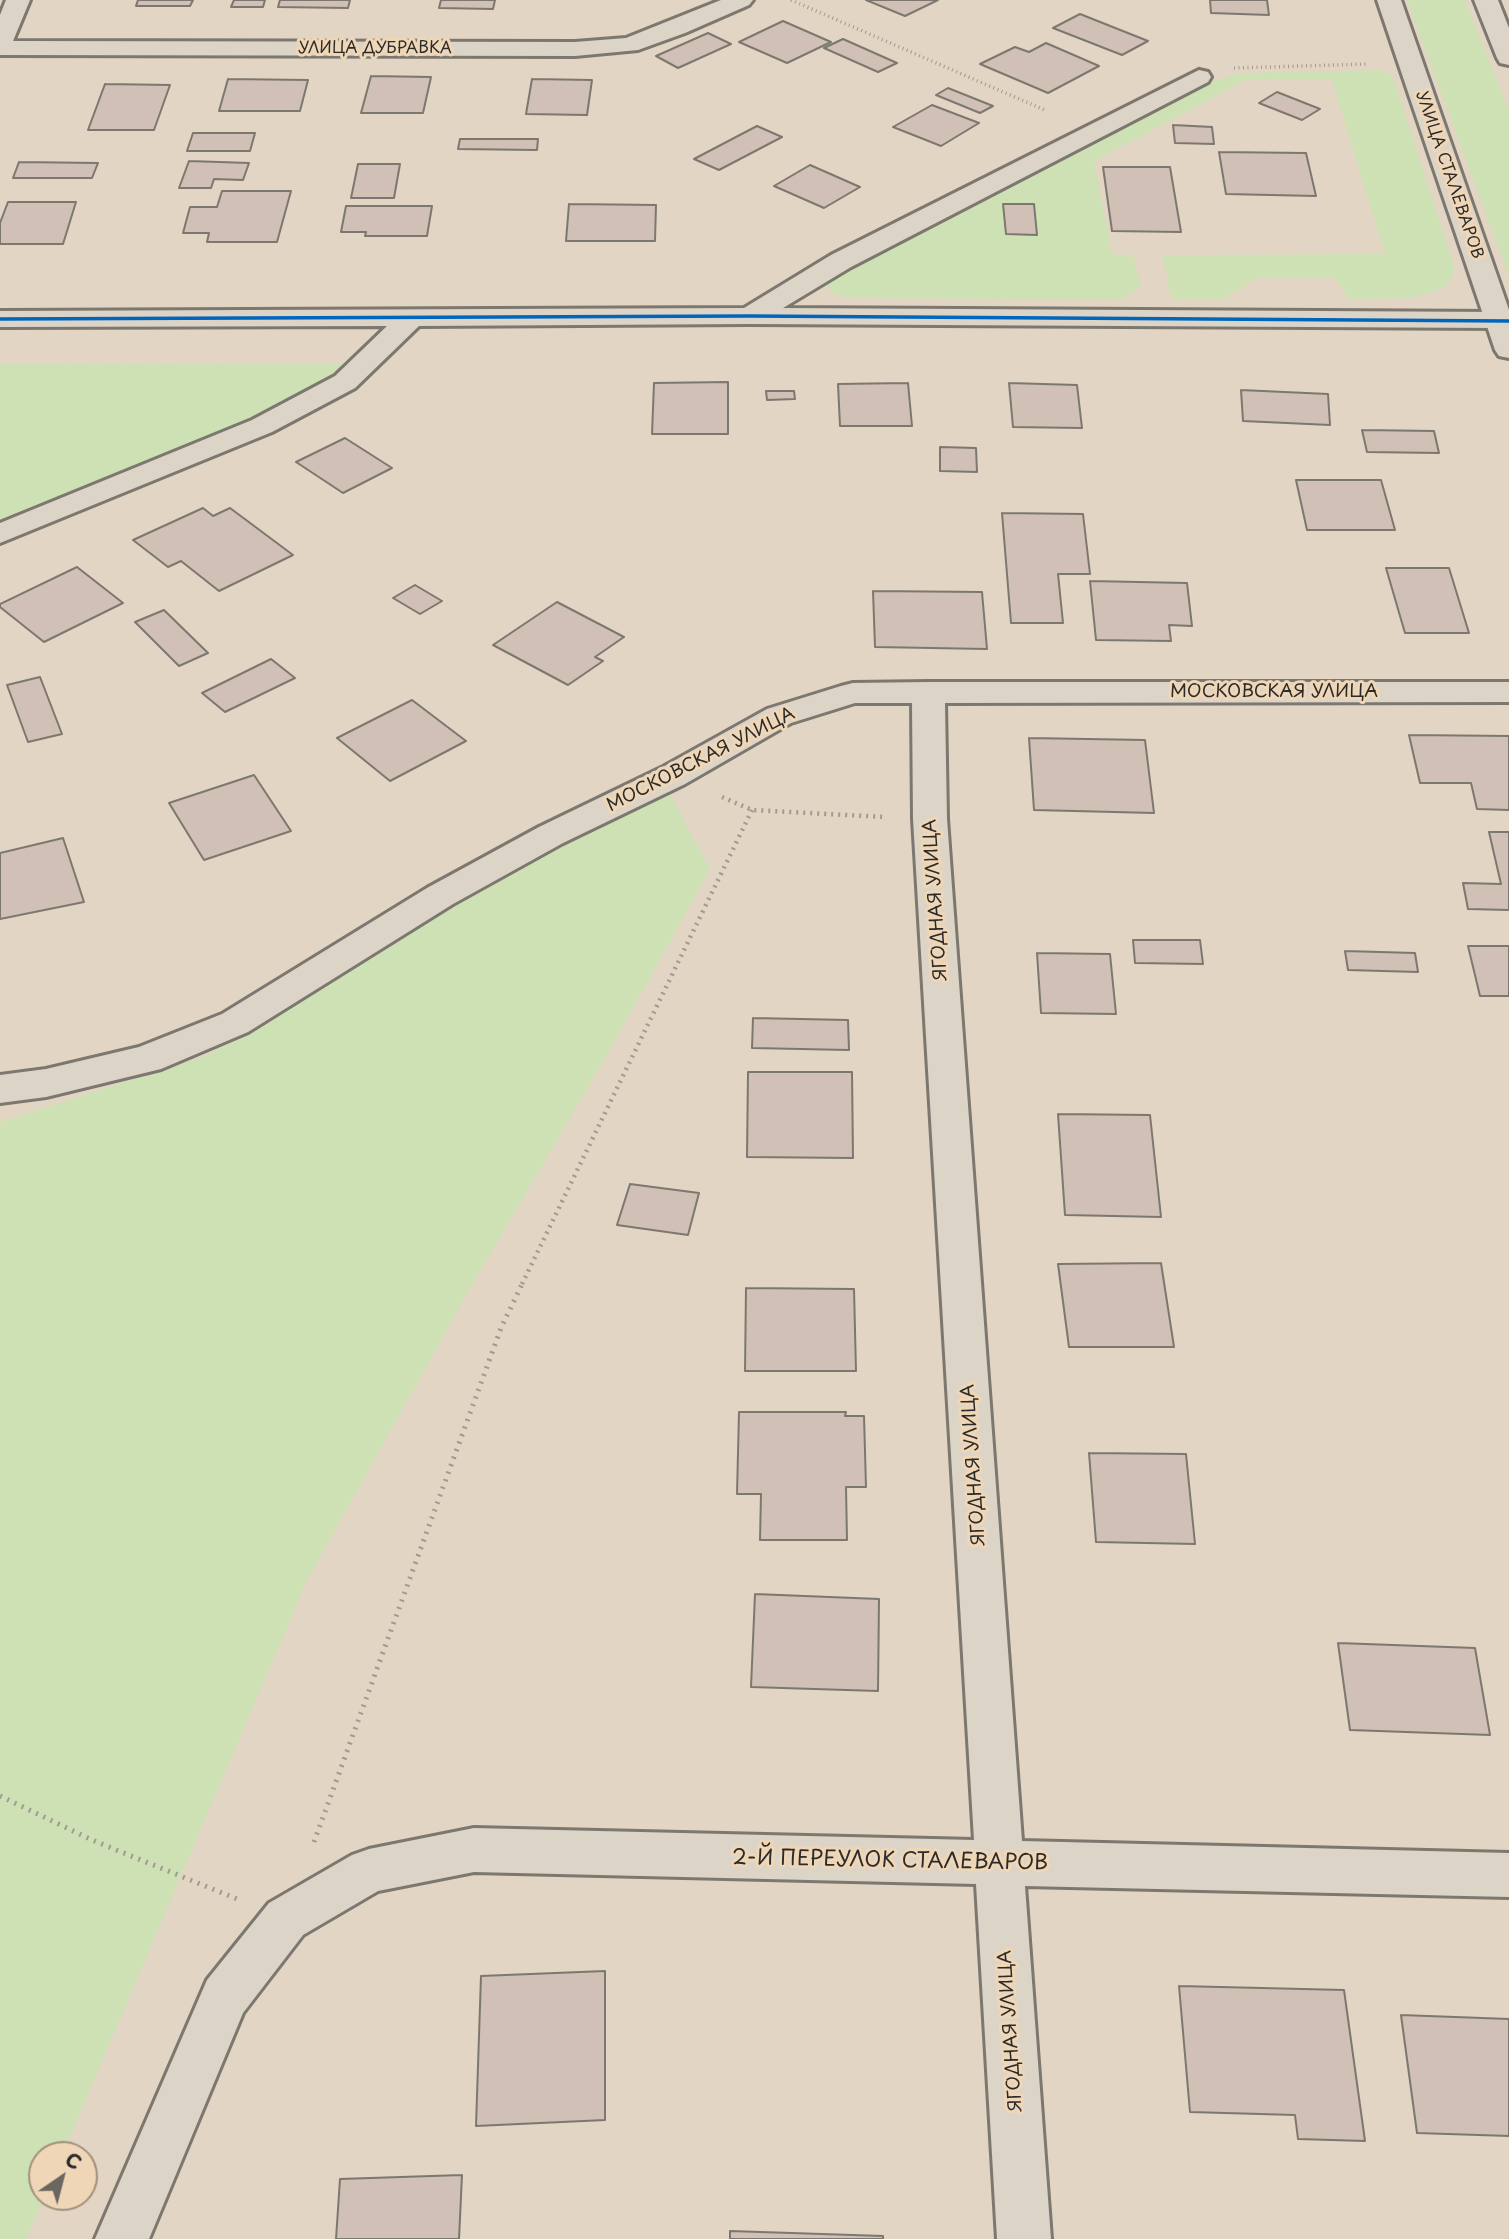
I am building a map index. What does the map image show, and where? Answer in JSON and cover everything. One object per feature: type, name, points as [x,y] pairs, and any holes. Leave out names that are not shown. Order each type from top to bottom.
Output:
[{"type":"street","points":[[0,43],[18,0]]},
{"type":"street","name":"УЛИЦА ДУБРАВКА","points":[[0,48],[589,48],[629,45],[677,28],[741,0]]},
{"type":"street","name":"УЛИЦА СТАЛЕВАРОВ","points":[[1389,0],[1504,320],[1509,350]]},
{"type":"street","points":[[1486,0],[1509,58]]},
{"type":"street","points":[[750,316],[841,261],[1199,76]]},
{"type":"street","points":[[0,319],[750,316],[1504,320]]},
{"type":"street","points":[[0,534],[262,426],[345,382],[411,318]]},
{"type":"street","name":"ЯГОДНАЯ УЛИЦА","points":[[928,692],[930,819],[1024,2239]]},
{"type":"street","name":"МОСКОВСКАЯ УЛИЦА","points":[[0,1089],[46,1083],[148,1059],[235,1023],[440,896],[551,835],[673,776],[779,716],[853,693],[1509,692]]},
{"type":"street","name":"2-Й ПЕРЕУЛОК СТАЛЕВАРОВ","points":[[286,1919],[369,1871],[474,1850],[1509,1875]]},
{"type":"street","points":[[122,2239],[225,1997],[286,1919]]},
{"type":"path","points":[[791,0],[1093,131]]},
{"type":"path","points":[[1199,76],[1227,68],[1269,65],[1411,64]]},
{"type":"path","points":[[673,776],[752,810],[930,819]]},
{"type":"path","points":[[0,1796],[92,1840],[286,1919],[501,1328],[752,810]]},
{"type":"green space","points":[[1407,0],[1465,0],[1509,111],[1509,277]]},
{"type":"green space","points":[[1385,71],[1393,77],[1453,262],[1453,275],[1445,286],[1429,293],[1411,298],[1349,299],[1334,277],[1259,277],[1223,299],[1172,299],[1162,255],[1385,254],[1332,80],[1248,79],[1094,161],[1112,254],[1133,255],[1141,286],[1120,300],[858,298],[835,295],[829,288],[828,281],[838,272],[1202,84],[1242,73]]},
{"type":"green space","points":[[341,363],[349,367],[339,376],[298,398],[125,475],[0,522],[0,364]]},
{"type":"green space","points":[[670,794],[710,869],[612,1046],[474,1281],[307,1580],[68,2141],[28,2141],[28,2211],[38,2211],[26,2239],[0,2239],[0,1122],[208,1055],[478,885]]},
{"type":"building","points":[[138,0],[193,0],[190,6],[136,6]]},
{"type":"building","points":[[234,0],[265,0],[263,7],[231,7]]},
{"type":"building","points":[[280,0],[350,0],[348,8],[278,7]]},
{"type":"building","points":[[441,0],[495,0],[493,9],[439,8]]},
{"type":"building","points":[[866,0],[938,0],[905,16]]},
{"type":"building","points":[[1210,0],[1267,0],[1269,15],[1211,13]]},
{"type":"building","points":[[1080,14],[1148,41],[1122,55],[1053,28]]},
{"type":"building","points":[[783,21],[831,42],[787,63],[739,42]]},
{"type":"building","points":[[708,33],[731,44],[678,68],[656,56]]},
{"type":"building","points":[[843,39],[897,63],[878,72],[824,48]]},
{"type":"building","points":[[1046,43],[1099,66],[1048,93],[980,64],[1015,47],[1029,52]]},
{"type":"building","points":[[371,76],[431,77],[423,113],[361,113]]},
{"type":"building","points":[[228,79],[308,80],[300,111],[219,111]]},
{"type":"building","points":[[532,79],[592,80],[587,115],[526,114]]},
{"type":"building","points":[[105,84],[170,85],[154,130],[88,130]]},
{"type":"building","points":[[948,88],[993,106],[980,113],[936,95]]},
{"type":"building","points":[[1277,92],[1320,109],[1302,120],[1259,103]]},
{"type":"building","points":[[932,105],[979,123],[941,146],[893,127]]},
{"type":"building","points":[[1173,125],[1212,127],[1214,144],[1175,143]]},
{"type":"building","points":[[757,126],[782,137],[719,170],[694,159]]},
{"type":"building","points":[[193,133],[255,133],[250,151],[187,151]]},
{"type":"building","points":[[460,139],[538,139],[537,150],[458,149]]},
{"type":"building","points":[[1219,152],[1306,153],[1316,196],[1226,194]]},
{"type":"building","points":[[189,161],[249,163],[243,180],[214,179],[211,188],[179,188]]},
{"type":"building","points":[[19,162],[98,163],[92,178],[13,178]]},
{"type":"building","points":[[358,164],[400,164],[394,198],[351,198]]},
{"type":"building","points":[[810,165],[860,187],[824,208],[774,186]]},
{"type":"building","points":[[1103,167],[1170,167],[1181,232],[1112,231]]},
{"type":"building","points":[[222,191],[291,191],[277,242],[207,242],[209,233],[183,233],[190,207],[217,207]]},
{"type":"building","points":[[8,202],[76,202],[63,244],[0,244],[0,223]]},
{"type":"building","points":[[569,204],[656,205],[655,241],[566,241]]},
{"type":"building","points":[[1003,204],[1034,204],[1037,235],[1006,234]]},
{"type":"building","points":[[346,206],[432,206],[427,236],[365,236],[366,232],[341,232]]},
{"type":"building","points":[[728,382],[728,434],[652,434],[654,383]]},
{"type":"building","points":[[908,383],[912,426],[840,426],[838,384]]},
{"type":"building","points":[[1009,383],[1077,385],[1082,428],[1013,427]]},
{"type":"building","points":[[1241,390],[1328,394],[1330,425],[1243,421]]},
{"type":"building","points":[[766,391],[794,391],[795,399],[767,400]]},
{"type":"building","points":[[1362,430],[1434,431],[1439,453],[1367,452]]},
{"type":"building","points":[[345,438],[392,468],[343,493],[296,462]]},
{"type":"building","points":[[940,447],[976,448],[977,472],[940,471]]},
{"type":"building","points":[[1296,480],[1381,480],[1395,530],[1307,530]]},
{"type":"building","points":[[203,508],[213,516],[230,508],[293,555],[219,591],[181,561],[168,567],[133,540]]},
{"type":"building","points":[[1002,513],[1083,514],[1090,574],[1058,574],[1063,623],[1011,623]]},
{"type":"building","points":[[77,567],[123,603],[44,642],[0,607],[0,604]]},
{"type":"building","points":[[1386,568],[1449,568],[1469,633],[1405,633]]},
{"type":"building","points":[[1090,581],[1187,583],[1192,626],[1169,625],[1171,641],[1096,640]]},
{"type":"building","points":[[415,585],[442,601],[420,614],[393,598]]},
{"type":"building","points":[[873,591],[982,592],[987,649],[875,647]]},
{"type":"building","points":[[557,602],[624,637],[595,657],[603,661],[568,685],[493,645]]},
{"type":"building","points":[[164,610],[208,653],[179,666],[135,622]]},
{"type":"building","points":[[271,659],[295,678],[225,712],[202,693]]},
{"type":"building","points":[[40,677],[62,734],[28,742],[7,685]]},
{"type":"building","points":[[412,700],[466,741],[390,781],[337,738]]},
{"type":"building","points":[[1409,735],[1509,736],[1509,810],[1477,809],[1471,783],[1420,783]]},
{"type":"building","points":[[1029,738],[1145,740],[1154,813],[1034,810]]},
{"type":"building","points":[[254,775],[291,831],[204,860],[169,803]]},
{"type":"building","points":[[1489,832],[1509,832],[1509,910],[1468,909],[1463,883],[1501,884]]},
{"type":"building","points":[[63,838],[84,902],[0,919],[0,853]]},
{"type":"building","points":[[1133,940],[1200,940],[1203,964],[1135,963]]},
{"type":"building","points":[[1468,946],[1509,946],[1509,996],[1480,996]]},
{"type":"building","points":[[1345,951],[1415,953],[1418,972],[1348,970]]},
{"type":"building","points":[[1037,953],[1110,954],[1116,1014],[1041,1013]]},
{"type":"building","points":[[753,1018],[848,1020],[849,1050],[752,1048]]},
{"type":"building","points":[[748,1072],[852,1072],[853,1158],[747,1157]]},
{"type":"building","points":[[1058,1114],[1150,1115],[1161,1217],[1065,1215]]},
{"type":"building","points":[[630,1184],[699,1193],[688,1235],[617,1225]]},
{"type":"building","points":[[1161,1263],[1174,1347],[1069,1347],[1058,1264]]},
{"type":"building","points":[[746,1288],[854,1289],[856,1371],[745,1371]]},
{"type":"building","points":[[739,1412],[846,1412],[845,1416],[864,1416],[866,1487],[846,1487],[847,1540],[760,1540],[761,1494],[737,1494]]},
{"type":"building","points":[[1089,1453],[1186,1454],[1195,1544],[1096,1542]]},
{"type":"building","points":[[755,1594],[879,1599],[878,1691],[751,1687]]},
{"type":"building","points":[[1338,1643],[1475,1648],[1490,1735],[1350,1730]]},
{"type":"building","points":[[605,1971],[605,2120],[476,2126],[481,1976]]},
{"type":"building","points":[[1179,1986],[1344,1990],[1365,2141],[1298,2139],[1295,2115],[1190,2112]]},
{"type":"building","points":[[1401,2015],[1509,2019],[1509,2136],[1417,2133]]},
{"type":"building","points":[[462,2175],[459,2239],[336,2239],[340,2179]]},
{"type":"building","points":[[730,2231],[883,2236],[883,2239],[730,2239]]},
{"type":"transit line","points":[[0,319],[750,316],[1509,321]]}]
